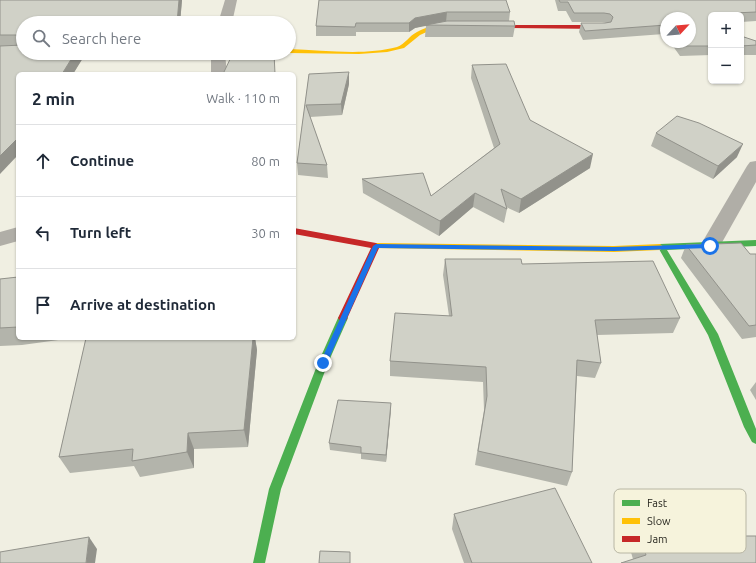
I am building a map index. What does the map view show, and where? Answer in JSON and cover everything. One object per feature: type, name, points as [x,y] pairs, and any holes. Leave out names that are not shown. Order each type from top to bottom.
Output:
[{"type":"street","points":[[227,16],[231,0]]},
{"type":"street","points":[[296,51],[376,52],[401,48],[420,32],[446,27],[602,27]]},
{"type":"street","points":[[218,60],[219,72]]},
{"type":"street","points":[[710,246],[756,166]]},
{"type":"street","points":[[296,231],[376,246],[614,249],[756,243]]},
{"type":"street","points":[[0,239],[16,235]]},
{"type":"street","points":[[258,563],[276,489],[323,363],[376,246]]},
{"type":"street","points":[[662,248],[713,334],[749,427],[756,439]]},
{"type":"building","points":[[0,0],[179,0],[178,16],[16,16],[16,35],[0,35]]},
{"type":"building","points":[[319,0],[506,0],[510,12],[447,12],[415,18],[409,23],[356,23],[355,27],[316,26]]},
{"type":"building","points":[[559,0],[756,0],[756,12],[708,12],[708,46],[696,46],[696,12],[660,12],[660,25],[585,31],[581,23],[611,22],[613,17],[610,14],[604,13],[574,13],[568,2],[560,2]]},
{"type":"building","points":[[447,21],[514,21],[515,26],[426,25]]},
{"type":"building","points":[[744,37],[756,41],[756,45],[744,46]]},
{"type":"building","points":[[16,45],[16,60],[71,60],[63,72],[16,72],[16,140],[0,156],[0,46]]},
{"type":"building","points":[[230,60],[274,60],[275,72],[224,72]]},
{"type":"building","points":[[506,64],[530,120],[593,154],[521,199],[501,189],[507,209],[475,193],[440,221],[362,179],[423,173],[431,196],[500,144],[472,65]]},
{"type":"building","points":[[349,72],[341,104],[306,105],[327,165],[297,163],[309,74]]},
{"type":"building","points":[[677,116],[699,123],[743,144],[718,166],[656,133]]},
{"type":"building","points":[[741,243],[750,254],[756,254],[756,325],[749,326],[686,245]]},
{"type":"building","points":[[445,259],[521,259],[522,264],[653,261],[680,318],[595,320],[601,363],[577,360],[572,472],[478,451],[487,396],[486,367],[390,361],[395,313],[452,316]]},
{"type":"building","points":[[16,277],[16,327],[0,328],[0,279]]},
{"type":"building","points":[[86,340],[253,340],[244,430],[188,433],[187,452],[132,461],[133,449],[59,457]]},
{"type":"building","points":[[338,400],[391,403],[386,455],[361,453],[361,447],[329,443]]},
{"type":"building","points":[[555,488],[592,563],[472,563],[454,514]]},
{"type":"building","points":[[746,536],[756,536],[756,563],[621,563],[646,555],[645,553],[746,553]]},
{"type":"building","points":[[89,537],[86,563],[0,563],[0,552]]},
{"type":"building","points":[[320,551],[350,552],[350,563],[319,563]]},
{"type":"traffic: fast","points":[[660,247],[756,243]]},
{"type":"traffic: fast","points":[[662,248],[713,334],[749,427],[756,439]]},
{"type":"traffic: fast","points":[[259,563],[275,489],[323,363],[343,318]]},
{"type":"traffic: slow","points":[[296,51],[374,52],[402,47],[418,33],[440,27],[512,27]]},
{"type":"traffic: slow","points":[[376,246],[614,249],[660,247]]},
{"type":"traffic: jam","points":[[512,27],[602,27]]},
{"type":"traffic: jam","points":[[296,231],[376,246],[343,318]]},
{"type":"route","points":[[323,363],[376,246],[614,249],[710,246]]}]
